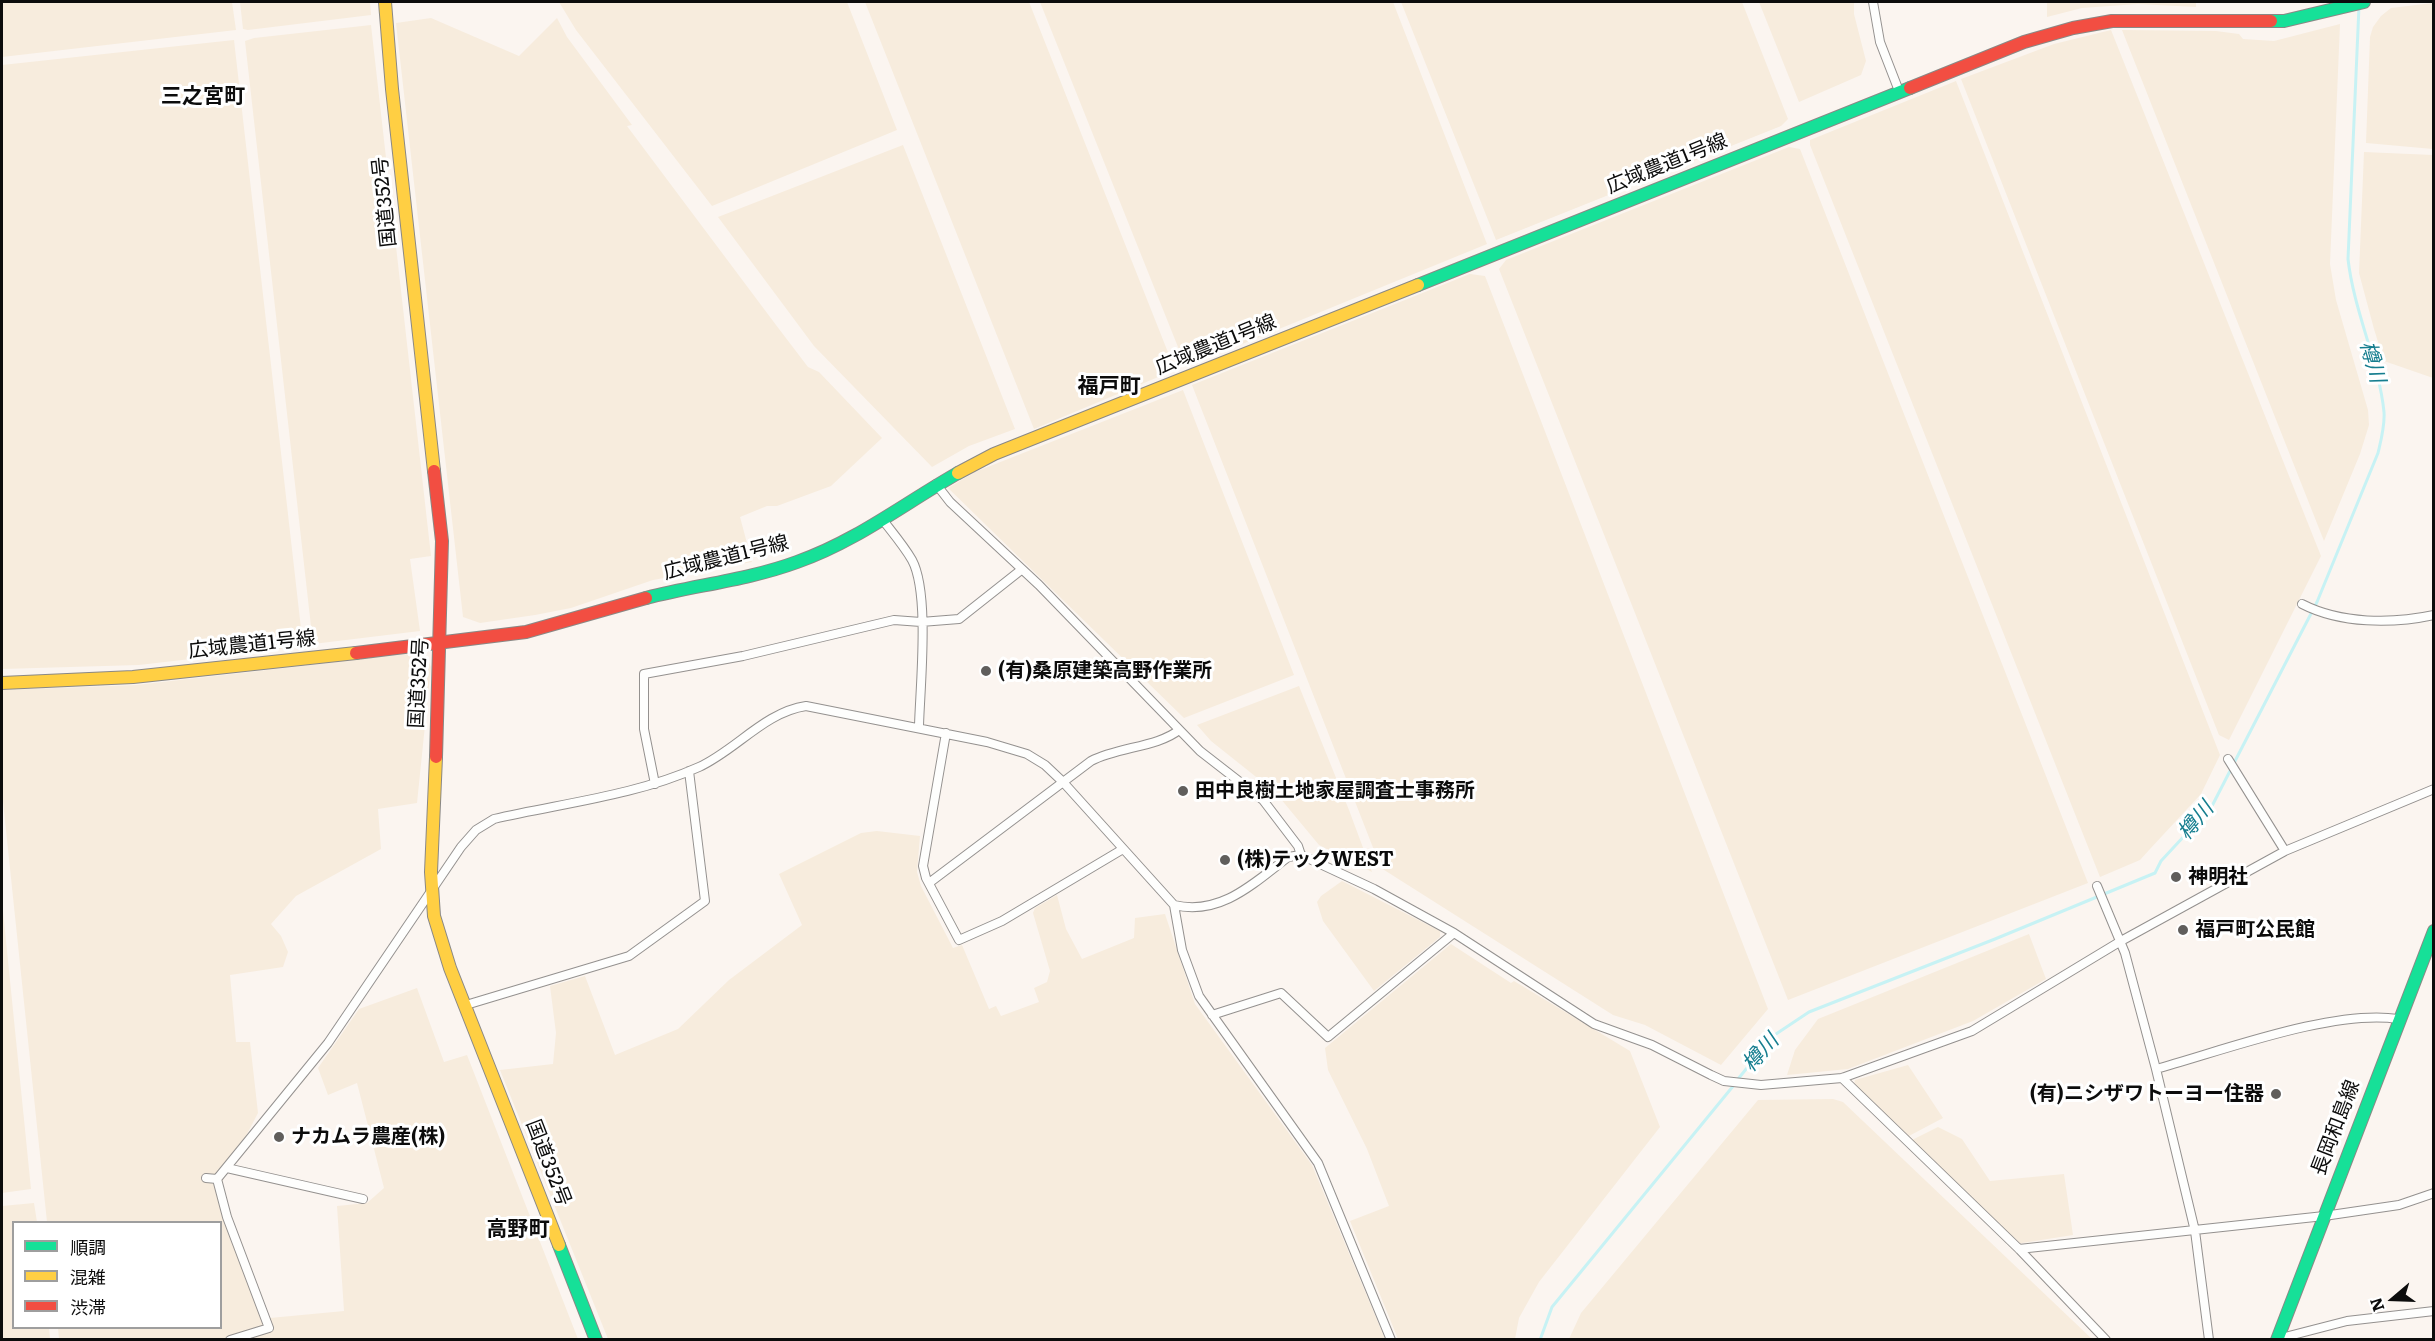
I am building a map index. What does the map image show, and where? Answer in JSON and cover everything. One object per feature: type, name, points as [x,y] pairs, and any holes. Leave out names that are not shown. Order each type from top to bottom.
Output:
[{"type":"main road","name":"国道352号","points":[[385,2],[392,89],[442,541],[431,892],[440,937],[465,1005],[596,1340]]},
{"type":"main road","name":"広域農道1号線","points":[[2,683],[78,682],[148,676],[556,626],[657,595],[774,570],[844,542],[936,484],[994,454],[2025,42],[2088,25],[2146,19],[2284,21],[2364,2]]},
{"type":"main road","name":"長岡和島線","points":[[2277,1339],[2433,931]]},
{"type":"street","points":[[1873,2],[1880,42],[1899,91]]},
{"type":"street","points":[[936,484],[950,502],[1021,570],[1200,751],[1263,800],[1298,846],[1301,855]]},
{"type":"street","points":[[882,519],[912,561],[918,576],[921,622],[919,726]]},
{"type":"street","points":[[655,784],[644,729],[644,674],[742,656],[894,620],[921,622],[952,620],[967,615],[1021,570]]},
{"type":"street","points":[[2306,606],[2322,613],[2397,621],[2433,615]]},
{"type":"street","points":[[218,1179],[328,1043],[461,847],[484,823],[522,812],[655,784],[716,758],[781,713],[795,707],[824,708],[919,726],[1027,754],[1046,765],[1063,782],[1174,905],[1182,950],[1192,978],[1212,1015],[1318,1163],[1390,1340]]},
{"type":"street","points":[[929,884],[1091,760],[1107,753],[1171,737],[1179,730]]},
{"type":"street","points":[[946,733],[923,867],[929,884],[959,940],[1002,921],[1123,849]]},
{"type":"street","points":[[2229,762],[2284,851]]},
{"type":"street","points":[[465,1005],[629,956],[705,901],[689,771]]},
{"type":"street","points":[[1174,905],[1191,909],[1220,904],[1288,857],[1301,855],[1374,889],[1454,933],[1594,1024],[1652,1046],[1724,1081],[1744,1084],[1842,1078],[1972,1031],[2121,941],[2284,851],[2433,789]]},
{"type":"street","points":[[2097,886],[2121,941],[2156,1069],[2195,1231],[2209,1340]]},
{"type":"street","points":[[1212,1015],[1281,993],[1328,1037],[1454,933]]},
{"type":"street","points":[[2156,1069],[2311,1026],[2379,1016],[2398,1019]]},
{"type":"street","points":[[1842,1078],[2019,1250],[2106,1340]]},
{"type":"street","points":[[227,1168],[363,1198]]},
{"type":"street","points":[[206,1178],[218,1179]]},
{"type":"street","points":[[218,1179],[227,1217],[269,1328],[230,1340]]},
{"type":"street","points":[[2019,1250],[2324,1216],[2391,1206],[2433,1193]]},
{"type":"street","points":[[2277,1339],[2347,1321],[2433,1311]]},
{"type":"shaded area","points":[[2,2],[232,2],[236,30],[2,57]]},
{"type":"shaded area","points":[[240,2],[370,2],[371,15],[248,30],[243,29]]},
{"type":"shaded area","points":[[559,2],[847,2],[897,130],[712,206],[576,30]]},
{"type":"shaded area","points":[[865,2],[1029,2],[1175,370],[1034,429]]},
{"type":"shaded area","points":[[1040,2],[1393,2],[1487,244],[1186,367]]},
{"type":"shaded area","points":[[1401,2],[1742,2],[1788,119],[1781,126],[1496,240]]},
{"type":"shaded area","points":[[1759,2],[1854,2],[1854,14],[1866,61],[1861,75],[1799,102]]},
{"type":"shaded area","points":[[2047,2],[2196,2],[2196,7],[2138,4],[2082,8],[2047,17]]},
{"type":"shaded area","points":[[2433,3],[2433,149],[2366,143],[2370,37],[2373,27],[2391,8]]},
{"type":"shaded area","points":[[431,18],[519,56],[557,18],[567,37],[632,125],[627,126],[808,367],[819,372],[882,438],[831,486],[740,517],[752,562],[653,580],[571,608],[535,615],[480,623],[463,617],[396,23]]},
{"type":"shaded area","points":[[2340,24],[2330,264],[2336,300],[2368,410],[2369,425],[2360,454],[2324,541],[2122,30],[2216,31],[2239,34],[2243,39],[2274,41]]},
{"type":"shaded area","points":[[371,25],[431,556],[410,559],[420,631],[313,644],[245,41],[254,38]]},
{"type":"shaded area","points":[[2111,30],[2321,556],[2229,740],[2219,735],[1961,79],[2054,44]]},
{"type":"shaded area","points":[[234,40],[303,646],[139,665],[2,669],[2,65]]},
{"type":"shaded area","points":[[1956,81],[2220,755],[2201,794],[2140,860],[2100,877],[1810,145],[1810,140]]},
{"type":"shaded area","points":[[903,145],[1015,429],[969,446],[932,467],[814,346],[718,217]]},
{"type":"shaded area","points":[[1789,147],[1800,149],[2088,883],[1788,1000],[1499,269],[1506,260]]},
{"type":"shaded area","points":[[2364,152],[2433,155],[2433,378],[2384,361],[2374,329],[2359,273]]},
{"type":"shaded area","points":[[1470,274],[1485,276],[1768,1009],[1721,1065],[1645,1025],[1613,1015],[1381,868],[1192,385]]},
{"type":"shaded area","points":[[1183,390],[1294,675],[1184,718],[948,488],[975,472]]},
{"type":"shaded area","points":[[424,652],[431,667],[417,803],[378,809],[381,849],[296,896],[271,924],[281,936],[288,952],[283,967],[230,975],[236,1042],[250,1042],[258,1113],[222,1182],[225,1200],[270,1318],[344,1311],[337,1206],[367,1203],[384,1188],[357,1083],[328,1095],[318,1068],[359,1009],[417,988],[444,1062],[467,1055],[578,1339],[59,1339],[58,1329],[222,1329],[222,1221],[47,1221],[2,792],[2,690],[136,685]]},
{"type":"shaded area","points":[[1299,686],[1372,872],[1319,845],[1275,792],[1211,741],[1197,725]]},
{"type":"shaded area","points":[[877,831],[920,836],[917,872],[921,886],[953,948],[962,945],[989,1009],[996,1006],[1001,1016],[1039,1002],[1034,988],[1047,982],[1050,971],[1033,913],[1035,908],[1057,895],[1066,929],[1082,959],[1134,938],[1135,918],[1165,914],[1195,1004],[1312,1165],[1385,1339],[608,1339],[500,1070],[553,1064],[556,1033],[550,986],[585,976],[615,1055],[678,1029],[729,980],[802,925],[779,874],[861,833]]},
{"type":"shaded area","points":[[1342,881],[1440,931],[1440,937],[1374,991],[1323,921],[1317,902],[1321,896]]},
{"type":"shaded area","points":[[2,901],[31,1189],[2,1193]]},
{"type":"shaded area","points":[[2029,934],[2046,979],[1973,1021],[1848,1069],[1787,1075],[1795,1050],[1818,1019]]},
{"type":"shaded area","points":[[1451,944],[1511,983],[1514,981],[1630,1051],[1660,1127],[1539,1282],[1519,1318],[1515,1339],[1398,1339],[1350,1221],[1389,1206],[1367,1149],[1328,1070],[1325,1048]]},
{"type":"shaded area","points":[[1908,1065],[1943,1118],[1907,1137],[1854,1084],[1855,1080]]},
{"type":"shaded area","points":[[1833,1099],[1843,1102],[2092,1339],[1569,1339],[1581,1313],[1758,1100]]},
{"type":"shaded area","points":[[1938,1127],[1962,1139],[1990,1181],[2064,1174],[2073,1235],[2016,1244],[1910,1141]]},
{"type":"shaded area","points":[[34,1203],[37,1221],[12,1221],[12,1329],[49,1329],[50,1339],[2,1339],[2,1206]]},
{"type":"waterway","name":"樽川","points":[[2234,763],[2317,602],[2378,453],[2384,422],[2377,374],[2355,298],[2348,259],[2359,6]]},
{"type":"waterway","name":"樽川","points":[[1738,1079],[1773,1036],[1809,1012],[2155,873],[2161,861],[2212,806],[2231,769]]},
{"type":"waterway","name":"樽川","points":[[1540,1340],[1552,1307],[1734,1085]]},
{"type":"traffic: fast","points":[[2271,21],[2284,21],[2364,2]]},
{"type":"traffic: fast","points":[[1418,285],[1910,88]]},
{"type":"traffic: fast","points":[[646,598],[741,578],[818,554],[859,533],[958,473]]},
{"type":"traffic: fast","points":[[2277,1340],[2434,931]]},
{"type":"traffic: fast","points":[[559,1245],[596,1340]]},
{"type":"traffic: slow","points":[[385,2],[392,89],[434,471]]},
{"type":"traffic: slow","points":[[958,473],[994,454],[1418,285]]},
{"type":"traffic: slow","points":[[2,683],[133,677],[356,653]]},
{"type":"traffic: slow","points":[[436,757],[431,872],[434,916],[450,968],[559,1245]]},
{"type":"traffic: jam","points":[[1910,88],[2024,42],[2073,28],[2112,21],[2271,21]]},
{"type":"traffic: jam","points":[[434,471],[442,541],[436,757]]},
{"type":"traffic: jam","points":[[356,653],[526,632],[646,598]]},
{"type":"place","name":"(有)桑原建築高野作業所","points":[[986,671]]},
{"type":"place","name":"田中良樹土地家屋調査士事務所","points":[[1183,791]]},
{"type":"place","name":"(株)テックWEST","points":[[1225,860]]},
{"type":"place","name":"神明社","points":[[2176,877]]},
{"type":"place","name":"福戸町公民館","points":[[2183,930]]},
{"type":"place","name":"(有)ニシザワトーヨー住器","points":[[2276,1094]]},
{"type":"place","name":"ナカムラ農産(株)","points":[[279,1137]]},
{"type":"district","name":"三之宮町","points":[[203,97]]},
{"type":"district","name":"福戸町","points":[[1109,387]]},
{"type":"district","name":"高野町","points":[[518,1230]]}]
